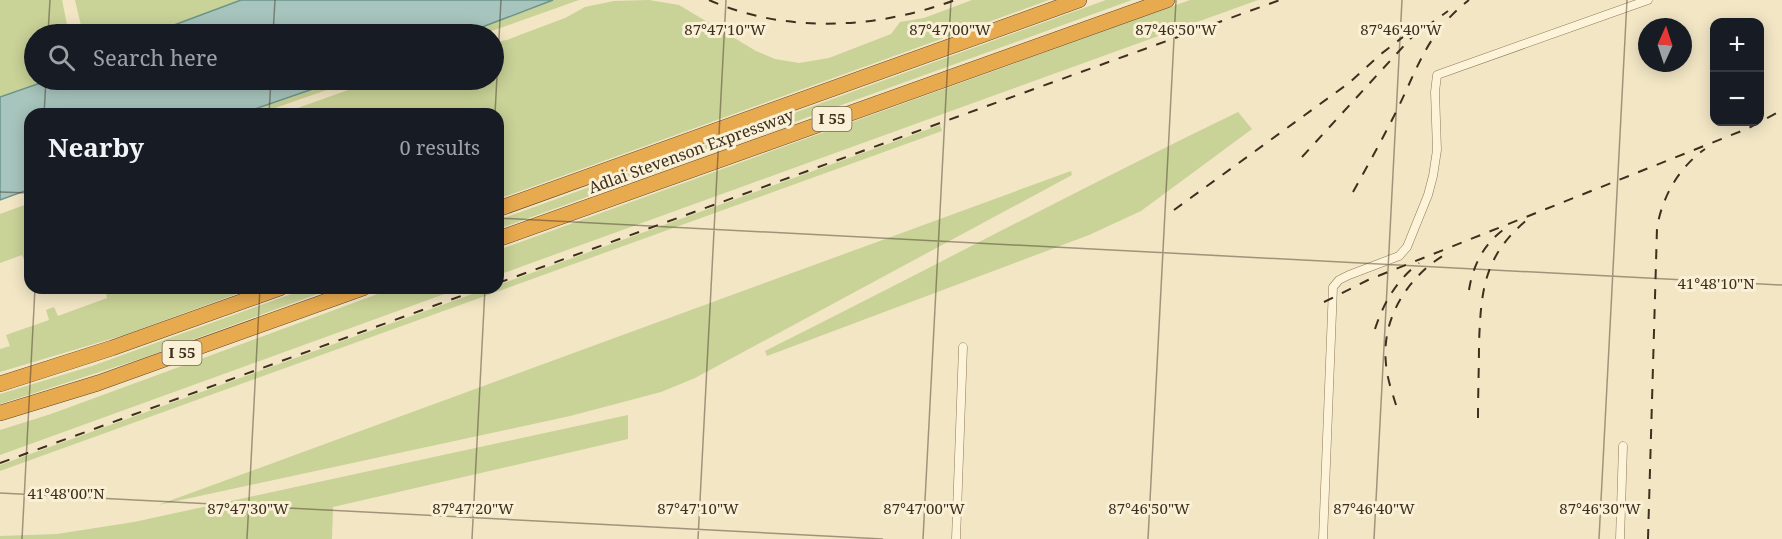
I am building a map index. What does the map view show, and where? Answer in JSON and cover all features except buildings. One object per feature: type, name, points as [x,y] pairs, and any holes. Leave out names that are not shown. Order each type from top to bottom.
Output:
[{"type":"highway","name":"Adlai Stevenson Expressway","points":[[504,207],[1079,0]]},
{"type":"highway","name":"Adlai Stevenson Expressway","points":[[504,237],[1167,0]]},
{"type":"highway","name":"I 55","points":[[0,382],[44,371],[263,294]]},
{"type":"highway","name":"I 55","points":[[0,413],[98,383],[346,294]]},
{"type":"highway","points":[[0,423],[32,413],[98,383]]},
{"type":"street","points":[[1323,539],[1333,287],[1339,280],[1399,256],[1407,247],[1428,195],[1433,176],[1437,150],[1435,92],[1437,75],[1648,0]]},
{"type":"street","points":[[956,539],[963,347]]},
{"type":"street","points":[[1620,539],[1623,446]]},
{"type":"green space","points":[[0,0],[62,0],[67,24],[24,24],[24,89],[0,97]]},
{"type":"green space","points":[[75,0],[241,0],[177,24],[81,24]]},
{"type":"green space","points":[[553,0],[579,0],[504,27],[504,24],[490,24]]},
{"type":"green space","points":[[649,0],[679,5],[756,51],[775,59],[799,63],[829,58],[891,34],[900,22],[924,18],[972,0],[1049,0],[504,197],[504,108],[298,108],[348,90],[504,90],[504,40],[565,18],[585,7],[614,1]]},
{"type":"green space","points":[[1106,0],[1132,0],[504,227],[504,218]]},
{"type":"green space","points":[[1190,0],[1258,0],[504,273],[504,248]]},
{"type":"green space","points":[[310,90],[326,90],[275,108],[257,108]]},
{"type":"green space","points":[[1238,112],[1252,129],[1141,211],[1089,235],[767,356],[765,351]]},
{"type":"green space","points":[[940,125],[942,131],[504,289],[504,283]]},
{"type":"green space","points":[[1071,171],[1072,175],[695,378],[661,392],[570,416],[158,505]]},
{"type":"green space","points":[[24,205],[24,260],[22,255],[0,263],[0,214]]},
{"type":"green space","points":[[106,294],[237,294],[124,335],[0,372],[0,349],[10,346],[6,335],[49,320],[46,310],[54,307],[58,316],[107,298]]},
{"type":"green space","points":[[291,294],[318,294],[140,359],[0,404],[0,394],[92,366]]},
{"type":"green space","points":[[378,294],[444,294],[0,455],[0,430],[51,414]]},
{"type":"green space","points":[[472,294],[490,294],[0,471],[0,465]]},
{"type":"green space","points":[[628,415],[628,439],[333,507],[332,539],[0,539],[0,536],[57,534],[134,522]]},
{"type":"water","points":[[241,0],[553,0],[490,24],[177,24]]},
{"type":"water","points":[[24,89],[310,90],[257,108],[24,108],[24,191],[0,200],[0,97]]},
{"type":"railway","points":[[709,0],[738,11],[769,18],[800,23],[832,24],[894,17],[955,0]]},
{"type":"railway","points":[[504,281],[1280,0]]},
{"type":"railway","points":[[1353,192],[1426,50],[1443,25],[1469,0]]},
{"type":"railway","points":[[1302,157],[1412,37],[1448,11]]},
{"type":"railway","points":[[1174,210],[1349,83],[1403,37]]},
{"type":"railway","points":[[1324,302],[1368,280],[1749,128],[1782,110]]},
{"type":"railway","points":[[1648,539],[1657,228],[1659,216],[1673,184],[1687,165],[1705,149]]},
{"type":"railway","points":[[1478,418],[1479,343],[1484,290],[1494,260],[1502,246],[1528,219]]},
{"type":"railway","points":[[1469,290],[1481,254],[1507,227]]},
{"type":"railway","points":[[1396,405],[1386,364],[1386,347],[1392,316],[1399,301],[1419,275],[1444,255]]},
{"type":"railway","points":[[1375,329],[1392,293],[1419,263]]},
{"type":"railway","points":[[0,463],[466,294]]}]
